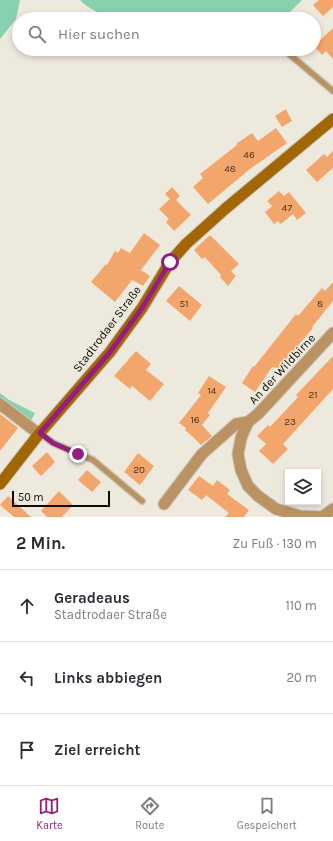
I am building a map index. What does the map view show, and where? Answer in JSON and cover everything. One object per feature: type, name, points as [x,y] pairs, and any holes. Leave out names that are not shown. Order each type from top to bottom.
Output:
[{"type":"main road","name":"Stadtrodaer Straße","points":[[0,484],[40,434],[110,352],[142,308],[170,262],[186,244],[225,209],[333,119]]},
{"type":"street","name":"An der Wildbirne","points":[[333,333],[258,414],[248,422],[241,438],[238,454],[241,470],[248,486],[258,496],[276,509],[300,516],[322,517],[333,509]]},
{"type":"street","points":[[0,404],[40,434]]},
{"type":"street","name":"An der Wildbirne","points":[[164,504],[202,454],[236,424],[248,422]]},
{"type":"lane","points":[[291,56],[333,91]]},
{"type":"lane","points":[[40,434],[53,443],[92,460],[142,501]]},
{"type":"green space","points":[[0,0],[20,0],[17,12],[12,12],[12,24],[0,39]]},
{"type":"green space","points":[[80,0],[302,0],[290,12],[96,12]]},
{"type":"green space","points":[[0,393],[9,400],[35,413],[26,431],[0,412]]},
{"type":"building","points":[[319,0],[333,0],[333,7],[323,16],[321,12],[313,5]]},
{"type":"building","points":[[333,28],[333,59],[326,51],[322,55],[321,54],[321,39]]},
{"type":"building","points":[[286,109],[292,121],[282,127],[275,116]]},
{"type":"building","points":[[276,128],[287,143],[250,169],[208,204],[193,187],[203,178],[200,174],[237,145],[236,144],[252,133],[258,141]]},
{"type":"building","points":[[333,151],[333,168],[317,182],[306,170],[324,154],[327,157]]},
{"type":"building","points":[[172,187],[180,196],[176,200],[191,215],[174,231],[166,222],[169,219],[159,209],[170,199],[165,194]]},
{"type":"building","points":[[279,191],[284,196],[289,192],[306,213],[297,220],[293,214],[281,224],[278,221],[274,224],[265,212],[272,206],[267,201]]},
{"type":"building","points":[[144,233],[160,245],[141,270],[150,276],[143,286],[132,280],[115,302],[91,282],[106,264],[107,265],[115,251],[118,253],[121,248],[130,253]]},
{"type":"building","points":[[210,235],[239,264],[231,271],[236,276],[228,286],[220,277],[221,275],[205,257],[202,259],[194,250]]},
{"type":"building","points":[[333,282],[333,301],[312,327],[313,328],[282,364],[283,369],[272,367],[255,392],[242,383],[253,366],[254,367],[296,314],[298,316],[322,288],[325,291]]},
{"type":"building","points":[[179,286],[202,305],[190,321],[166,301]]},
{"type":"building","points":[[136,351],[151,364],[146,370],[164,384],[150,401],[132,386],[130,389],[114,376]]},
{"type":"building","points":[[333,356],[333,389],[283,444],[288,449],[273,464],[259,451],[266,444],[257,436],[268,425],[270,427],[298,397],[296,395]]},
{"type":"building","points":[[209,376],[226,387],[208,413],[210,415],[202,425],[212,436],[201,445],[185,430],[186,428],[179,423],[201,395],[198,393]]},
{"type":"building","points":[[0,414],[18,428],[0,451]]},
{"type":"building","points":[[47,452],[55,462],[41,476],[32,466]]},
{"type":"building","points":[[138,453],[154,466],[140,485],[124,472]]},
{"type":"building","points":[[87,470],[101,482],[92,492],[78,480]]},
{"type":"building","points":[[199,476],[213,486],[217,480],[230,490],[227,494],[249,510],[244,517],[225,517],[229,513],[206,495],[202,500],[188,490]]},
{"type":"building","points":[[59,491],[73,505],[62,517],[47,517],[41,511]]},
{"type":"building","points":[[8,496],[31,517],[14,517],[0,505]]},
{"type":"route","points":[[78,454],[53,443],[40,433],[110,352],[142,308],[170,262]]}]
